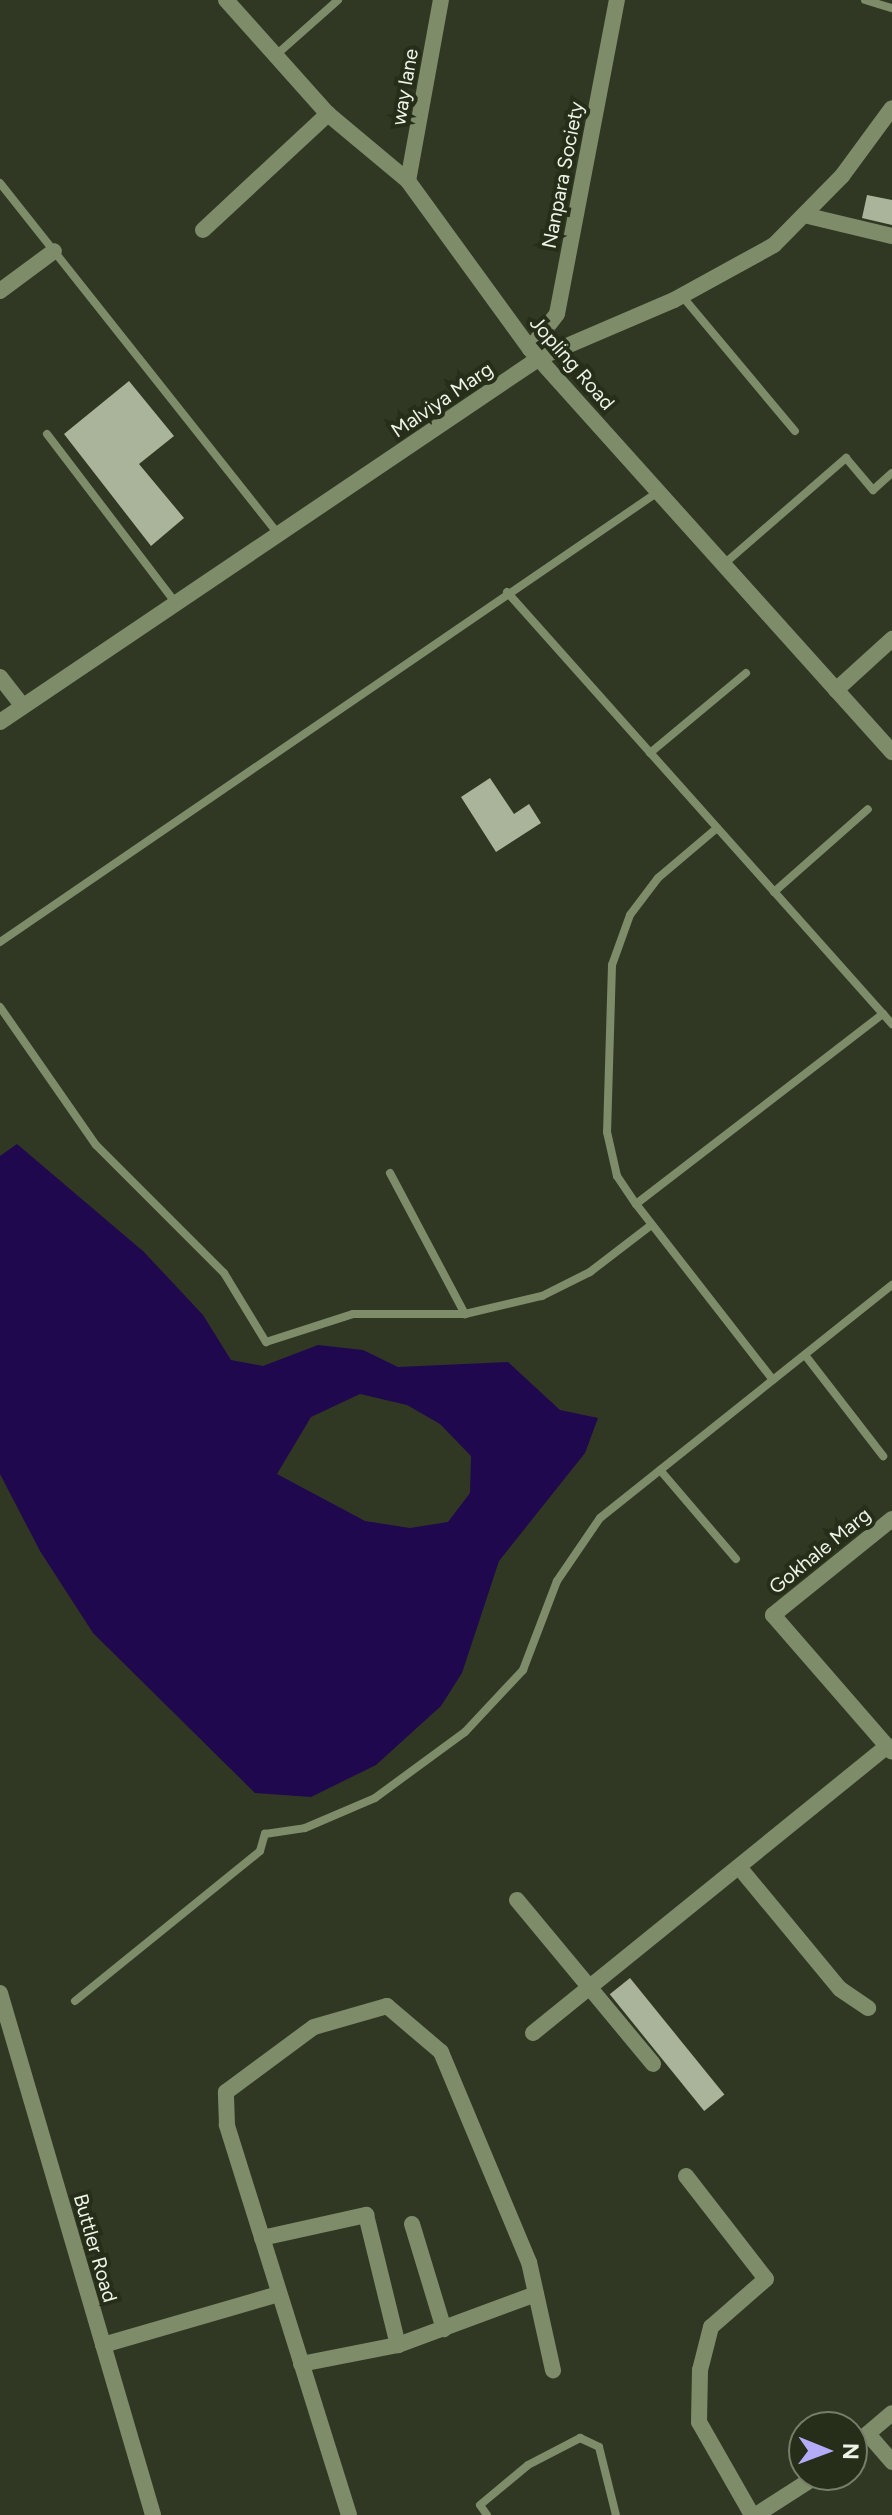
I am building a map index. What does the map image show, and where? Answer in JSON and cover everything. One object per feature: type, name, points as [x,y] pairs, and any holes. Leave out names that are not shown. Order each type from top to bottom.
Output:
[{"type":"street","name":"Jopling Road","points":[[226,0],[328,114],[408,181],[535,353],[892,752]]},
{"type":"street","name":"way lane","points":[[408,181],[441,0]]},
{"type":"street","name":"Nanpara Society","points":[[535,353],[557,314],[617,0]]},
{"type":"street","name":"Malviya Marg","points":[[0,722],[535,353],[681,296],[774,245],[804,215],[892,108]]},
{"type":"street","points":[[203,230],[328,114]]},
{"type":"street","points":[[804,215],[892,236]]},
{"type":"street","points":[[0,291],[54,251]]},
{"type":"street","points":[[836,690],[892,639]]},
{"type":"street","points":[[0,677],[23,706]]},
{"type":"street","name":"Gokhale Marg","points":[[890,1749],[773,1615],[892,1519]]},
{"type":"street","points":[[533,2033],[890,1749]]},
{"type":"street","points":[[739,1867],[840,1989],[868,2008]]},
{"type":"street","points":[[517,1900],[593,1984],[653,2064]]},
{"type":"street","name":"Buttler Road","points":[[0,1993],[153,2515]]},
{"type":"street","points":[[349,2515],[227,2125],[226,2092],[314,2027],[387,2006],[441,2052],[536,2294],[553,2370]]},
{"type":"street","points":[[686,2176],[766,2279],[711,2327],[700,2370],[699,2422],[754,2515],[792,2491]]},
{"type":"street","points":[[262,2238],[366,2215],[398,2345]]},
{"type":"street","points":[[412,2224],[444,2329]]},
{"type":"street","points":[[103,2345],[279,2294]]},
{"type":"street","points":[[301,2364],[398,2345],[536,2294]]},
{"type":"street","points":[[892,2413],[868,2434],[892,2462]]},
{"type":"lane","points":[[276,55],[338,0]]},
{"type":"lane","points":[[865,0],[892,8]]},
{"type":"lane","points":[[0,183],[277,533]]},
{"type":"lane","points":[[681,296],[795,431]]},
{"type":"lane","points":[[47,434],[175,602]]},
{"type":"lane","points":[[724,564],[846,458],[873,490],[892,473]]},
{"type":"lane","points":[[0,942],[507,592],[659,492]]},
{"type":"lane","points":[[507,592],[892,1024]]},
{"type":"lane","points":[[650,753],[746,673]]},
{"type":"lane","points":[[774,892],[868,809]]},
{"type":"lane","points":[[717,828],[658,878],[630,915],[612,965],[607,1132],[617,1176],[650,1226],[773,1380]]},
{"type":"lane","points":[[0,1007],[96,1145],[224,1273],[266,1342],[353,1314],[465,1314],[542,1296],[590,1272],[650,1226]]},
{"type":"lane","points":[[636,1204],[883,1014]]},
{"type":"lane","points":[[390,1173],[465,1314]]},
{"type":"lane","points":[[75,2001],[260,1851],[265,1834],[305,1828],[375,1798],[465,1732],[523,1670],[557,1581],[600,1518],[892,1285]]},
{"type":"lane","points":[[805,1355],[883,1456]]},
{"type":"lane","points":[[660,1470],[736,1559]]},
{"type":"lane","points":[[487,2515],[480,2505],[528,2465],[580,2438],[599,2447],[616,2515]]},
{"type":"shaded area","points":[[17,1144],[144,1252],[203,1315],[231,1360],[263,1366],[318,1345],[363,1350],[398,1367],[508,1362],[560,1410],[598,1418],[585,1453],[499,1561],[462,1673],[441,1706],[376,1765],[311,1797],[255,1793],[93,1633],[40,1551],[0,1474],[0,1156]],"holes":[[[360,1394],[407,1405],[440,1424],[471,1456],[470,1493],[448,1522],[410,1528],[365,1521],[277,1474],[311,1417]]]},
{"type":"building","points":[[867,195],[892,200],[892,225],[862,218]]},
{"type":"building","points":[[129,381],[174,436],[139,464],[184,518],[151,546],[64,434]]},
{"type":"building","points":[[490,778],[514,814],[529,804],[541,823],[496,852],[461,797]]},
{"type":"building","points":[[630,1978],[724,2095],[704,2111],[610,1994]]}]
